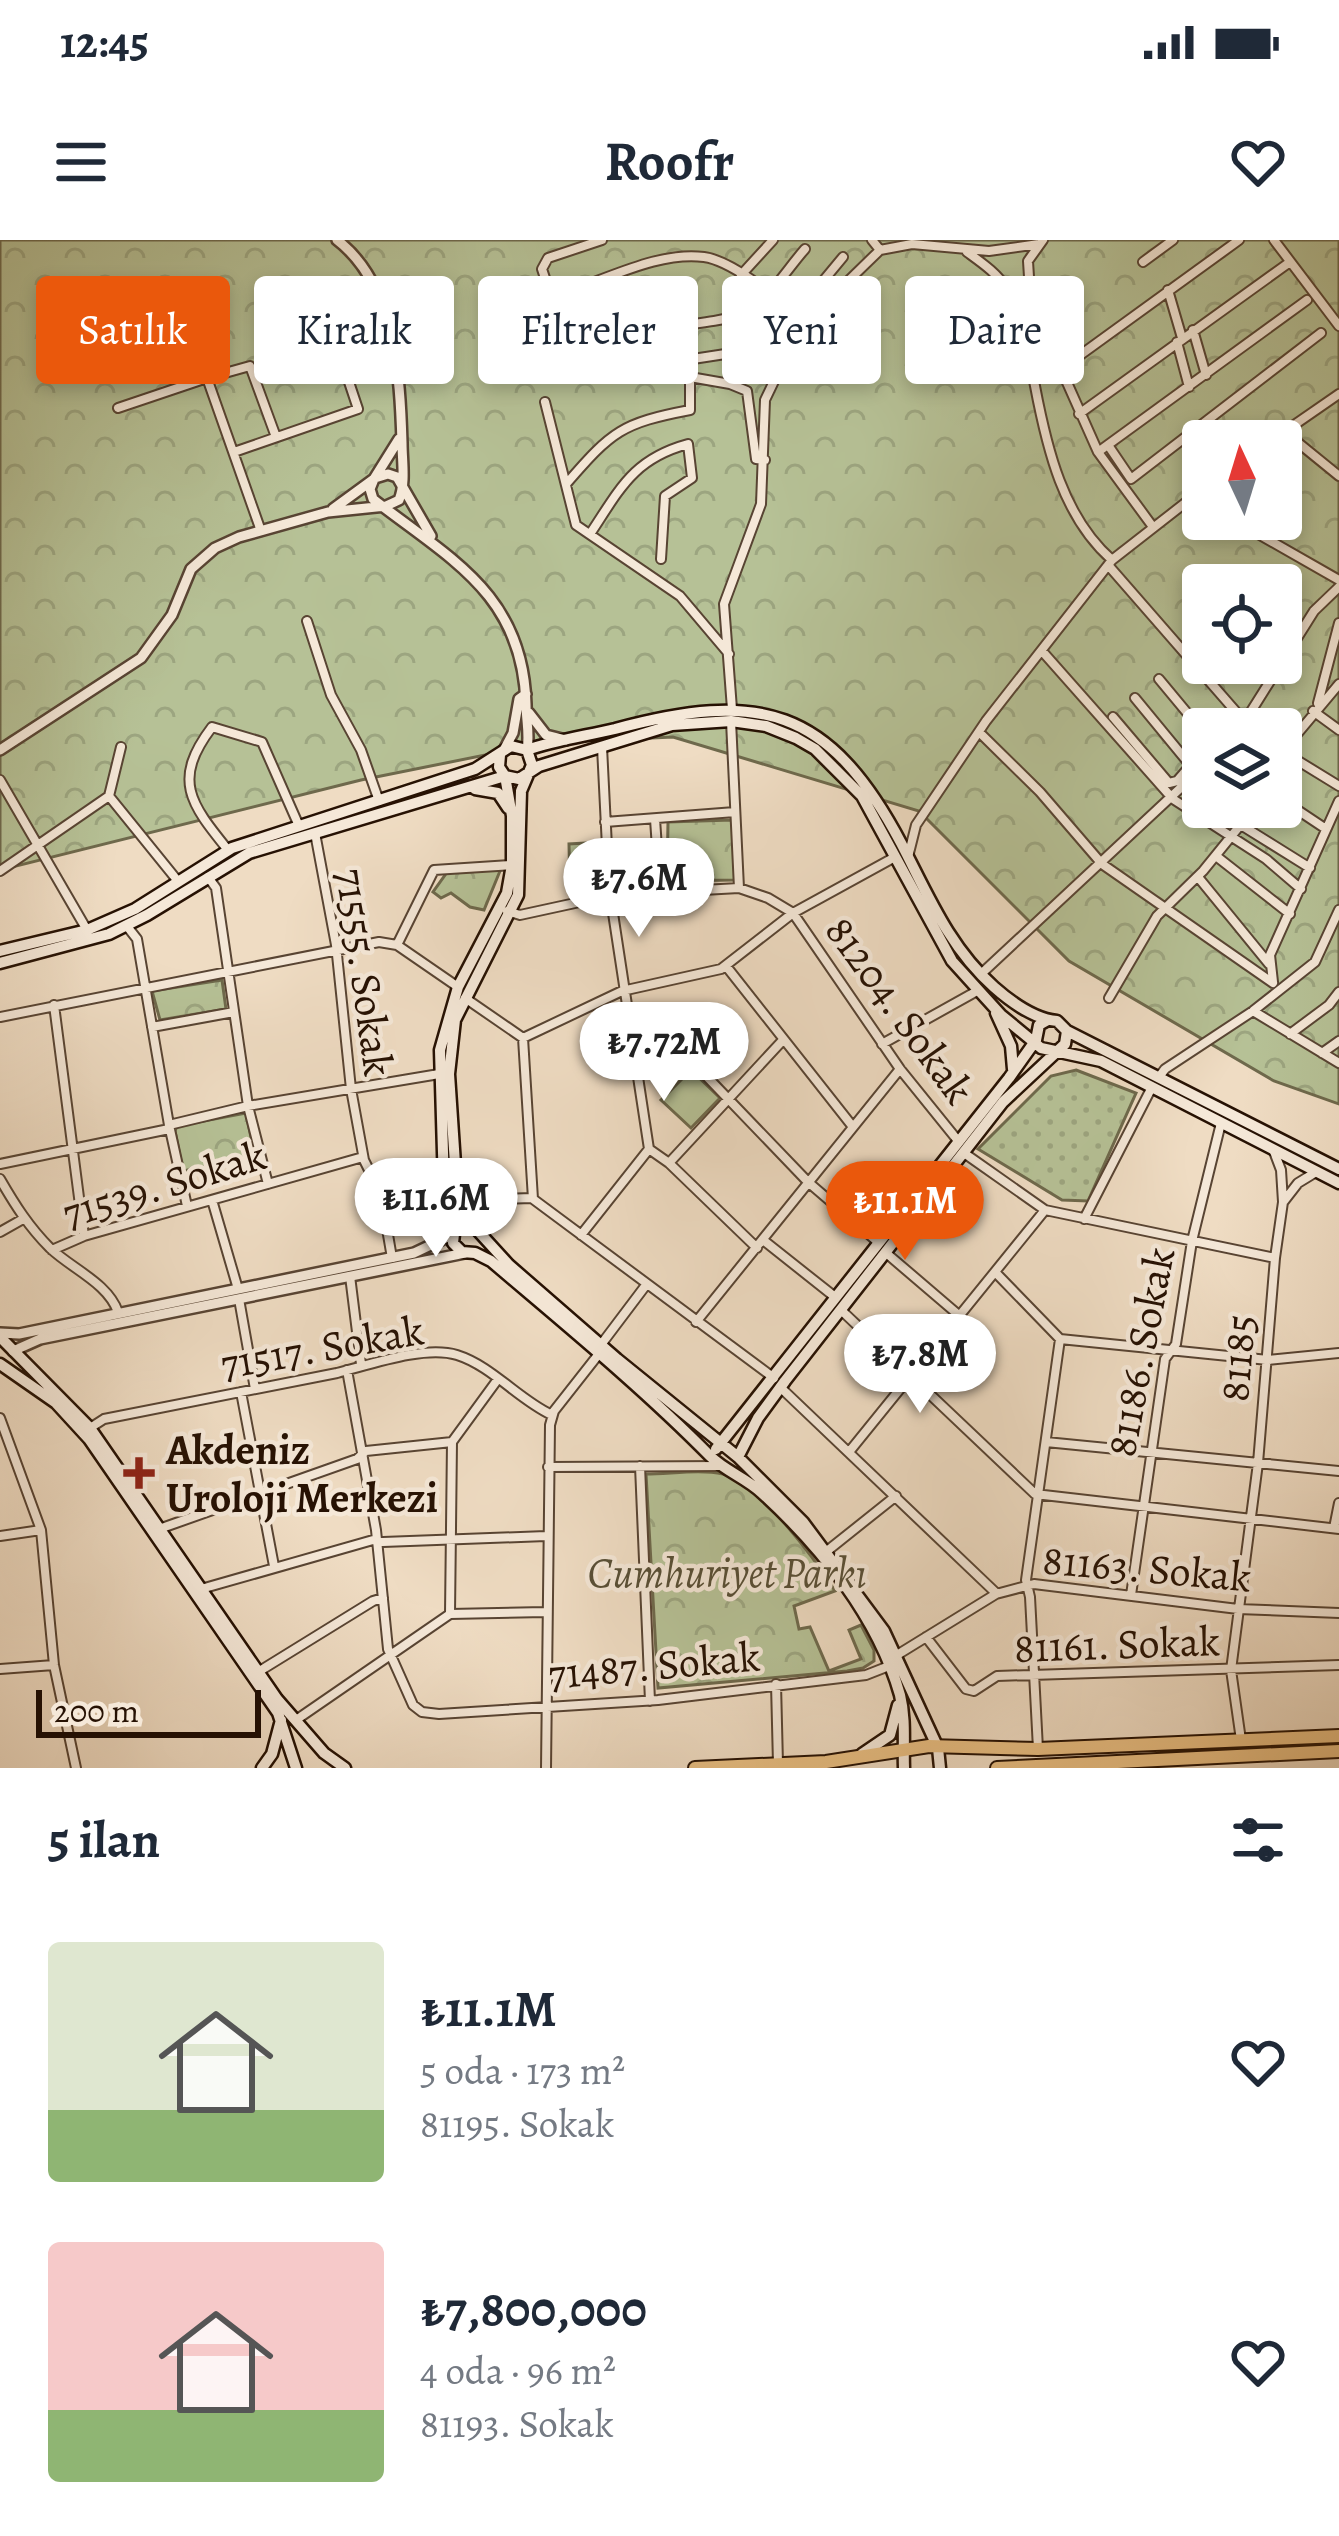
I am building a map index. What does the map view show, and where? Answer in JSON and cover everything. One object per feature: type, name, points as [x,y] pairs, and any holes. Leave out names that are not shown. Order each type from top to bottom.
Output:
[{"type":"main road","points":[[526,750],[671,713],[770,714],[820,738],[852,765],[893,828],[937,939],[977,991],[1044,1050],[1100,1061],[1156,1082],[1339,1169]]},
{"type":"main road","points":[[0,963],[77,944],[126,925],[249,854],[506,776],[519,779],[539,766],[672,725],[731,715],[815,749],[862,796],[944,929],[980,975],[1011,1002],[1057,1021],[1221,1122],[1339,1184]]},
{"type":"main road","points":[[0,951],[87,930],[135,909],[227,850],[475,769],[517,746],[526,750],[532,759],[521,791],[518,895],[505,910],[446,1022],[440,1074],[445,1221],[454,1234],[455,1247],[491,1262],[738,1457],[827,1551],[870,1610],[902,1687],[938,1748],[940,1768]]},
{"type":"main road","points":[[502,752],[498,762],[506,776],[512,816],[512,865],[505,910]]},
{"type":"main road","points":[[460,789],[498,793],[512,816]]},
{"type":"main road","points":[[461,992],[448,1074],[458,1209],[477,1233],[709,1455],[757,1489],[806,1536],[893,1660]]},
{"type":"main road","points":[[993,1007],[1011,1046],[1013,1072]]},
{"type":"main road","points":[[709,1455],[777,1382],[961,1147],[1036,1040],[1039,1025],[1048,1020]]},
{"type":"main road","points":[[961,1147],[1065,1045],[1067,1031]]},
{"type":"main road","points":[[454,1234],[467,1227],[477,1233]]},
{"type":"main road","points":[[466,1253],[477,1246],[477,1233]]},
{"type":"main road","points":[[0,1335],[90,1428],[258,1672],[324,1753],[345,1768]]},
{"type":"main road","points":[[13,1351],[0,1361],[48,1396],[89,1439],[281,1720],[296,1768]]},
{"type":"main road","points":[[722,1466],[738,1457],[777,1382]]},
{"type":"main road","points":[[902,1687],[904,1768]]},
{"type":"main road","points":[[852,1759],[888,1737],[902,1687]]},
{"type":"main road","points":[[262,1768],[272,1754],[281,1720]]},
{"type":"main road","points":[[695,1768],[852,1759],[906,1749],[1038,1749],[1339,1736]]},
{"type":"main road","points":[[997,1768],[1262,1761],[1339,1750]]},
{"type":"street","points":[[0,750],[141,658],[172,615],[191,569],[215,548],[328,512],[399,500],[397,374],[383,307],[365,269],[337,240]]},
{"type":"street","points":[[602,240],[548,258],[542,269],[548,290],[566,292],[668,259],[706,257],[741,275],[772,240]]},
{"type":"street","points":[[872,240],[880,250]]},
{"type":"street","points":[[1143,262],[1173,240]]},
{"type":"street","points":[[1084,351],[1239,240]]},
{"type":"street","points":[[1274,240],[1339,326]]},
{"type":"street","points":[[852,276],[880,250],[912,244],[967,252],[1041,242]]},
{"type":"street","points":[[1029,276],[1028,261],[1041,242]]},
{"type":"street","points":[[781,276],[805,248]]},
{"type":"street","points":[[967,252],[1006,286],[1020,313],[1051,454],[1076,520],[1229,708]]},
{"type":"street","points":[[828,276],[844,257]]},
{"type":"street","points":[[1079,414],[1290,262]]},
{"type":"street","points":[[1168,290],[1189,387]]},
{"type":"street","points":[[1098,452],[1307,300]]},
{"type":"street","points":[[722,316],[601,338],[572,345],[567,352],[595,374],[722,355]]},
{"type":"street","points":[[1193,330],[1206,375]]},
{"type":"street","points":[[1108,446],[1131,479],[1321,333]]},
{"type":"street","points":[[230,372],[250,366],[276,437]]},
{"type":"street","points":[[568,483],[610,434],[656,416],[690,410],[690,377],[730,383],[747,391],[756,459],[765,460]]},
{"type":"street","points":[[118,408],[189,384]]},
{"type":"street","points":[[209,384],[261,531]]},
{"type":"street","points":[[233,452],[358,409],[350,384]]},
{"type":"street","points":[[739,888],[724,604],[755,526],[765,460],[765,400],[773,384]]},
{"type":"street","points":[[1067,384],[1098,452],[1153,527]]},
{"type":"street","points":[[1302,420],[1339,394]]},
{"type":"street","points":[[545,402],[576,525],[680,596],[730,656]]},
{"type":"street","points":[[401,434],[370,494],[433,541],[511,626],[523,663],[526,750]]},
{"type":"street","points":[[590,534],[638,466],[663,451],[688,444],[692,478],[664,496],[661,560]]},
{"type":"street","points":[[1302,446],[1339,476]]},
{"type":"street","points":[[328,512],[388,474],[402,486],[433,541]]},
{"type":"street","points":[[523,1038],[622,991],[726,966],[793,914],[901,857],[916,825],[979,732],[1110,563],[1182,505]]},
{"type":"street","points":[[1257,708],[1314,611],[1339,583],[1267,540]]},
{"type":"street","points":[[307,621],[331,695],[361,751],[379,801]]},
{"type":"street","points":[[1315,709],[1339,623]]},
{"type":"street","points":[[1042,651],[1173,799],[1273,864],[1301,889]]},
{"type":"street","points":[[1159,679],[1183,708]]},
{"type":"street","points":[[1302,727],[1338,685]]},
{"type":"street","points":[[502,752],[512,739],[519,699],[526,694]]},
{"type":"street","points":[[1135,698],[1182,755]]},
{"type":"street","points":[[526,708],[546,735],[566,740]]},
{"type":"street","points":[[1315,709],[1339,730]]},
{"type":"street","points":[[1113,717],[1167,782],[1182,776]]},
{"type":"street","points":[[227,850],[194,800],[188,776],[189,765],[212,728],[262,742],[299,826]]},
{"type":"street","points":[[979,732],[1102,864],[1275,988]]},
{"type":"street","points":[[0,871],[109,796],[121,747]]},
{"type":"street","points":[[581,1235],[649,1150],[622,991],[602,747]]},
{"type":"street","points":[[1302,763],[1339,786]]},
{"type":"street","points":[[0,780],[87,930]]},
{"type":"street","points":[[980,975],[1182,789]]},
{"type":"street","points":[[109,796],[177,880]]},
{"type":"street","points":[[1270,965],[1339,801]]},
{"type":"street","points":[[605,822],[735,812]]},
{"type":"street","points":[[1302,813],[1325,829]]},
{"type":"street","points":[[655,819],[660,892]]},
{"type":"street","points":[[893,828],[916,825]]},
{"type":"street","points":[[1109,998],[1165,909],[1239,828]]},
{"type":"street","points":[[1246,828],[1310,868]]},
{"type":"street","name":"71555. Sokak","points":[[315,833],[363,1156],[381,1194],[392,1258]]},
{"type":"street","points":[[1216,856],[1290,914]]},
{"type":"street","points":[[397,946],[434,869],[512,865]]},
{"type":"street","points":[[207,876],[216,888],[248,1106],[268,1184]]},
{"type":"street","points":[[1198,877],[1270,965],[1275,988]]},
{"type":"street","points":[[505,910],[520,915],[612,896],[739,888],[793,914]]},
{"type":"street","points":[[1084,1220],[1166,1069],[1253,1011],[1275,988],[1315,962],[1338,913]]},
{"type":"street","name":"81204. Sokak","points":[[793,914],[900,1070],[961,1147],[1045,1210]]},
{"type":"street","points":[[126,925],[137,939],[169,1127],[188,1206]]},
{"type":"street","points":[[0,1017],[380,942],[397,946],[523,1038],[533,1199]]},
{"type":"street","points":[[726,966],[853,1127]]},
{"type":"street","points":[[882,1044],[977,991]]},
{"type":"street","points":[[1290,1034],[1339,992]]},
{"type":"street","points":[[55,1005],[84,1236]]},
{"type":"street","points":[[1253,1011],[1339,1063]]},
{"type":"street","points":[[152,1027],[234,1012]]},
{"type":"street","points":[[669,1163],[783,1040]]},
{"type":"street","points":[[1322,1053],[1339,1041]]},
{"type":"street","points":[[636,1065],[688,1057],[808,1182],[961,1317]]},
{"type":"street","points":[[696,1322],[900,1070]]},
{"type":"street","points":[[0,1164],[72,1151],[248,1106],[440,1074]]},
{"type":"street","name":"81186. Sokak","points":[[1131,1595],[1169,1348],[1177,1344],[1192,1241],[1221,1122]]},
{"type":"street","name":"81185","points":[[1241,1740],[1231,1670],[1258,1463],[1283,1202],[1281,1170],[1273,1149]]},
{"type":"street","points":[[649,1150],[838,1303],[910,1371],[910,1378],[1035,1494],[1336,1529],[1339,1503]]},
{"type":"street","name":"71539. Sokak","points":[[52,1250],[84,1236],[363,1156]]},
{"type":"street","points":[[1283,1202],[1298,1183],[1316,1172]]},
{"type":"street","points":[[0,1179],[23,1219],[52,1250],[105,1291],[118,1312]]},
{"type":"street","points":[[456,1200],[533,1199],[777,1382],[996,1594]]},
{"type":"street","points":[[212,1200],[238,1294],[255,1389]]},
{"type":"street","points":[[849,1452],[1045,1210],[1275,1258]]},
{"type":"street","points":[[0,1232],[23,1219]]},
{"type":"street","points":[[13,1351],[40,1339],[427,1250],[454,1234]]},
{"type":"street","points":[[0,1335],[466,1253]]},
{"type":"street","points":[[996,1273],[1060,1339],[1268,1360],[1339,1353]]},
{"type":"street","points":[[350,1276],[361,1364]]},
{"type":"street","points":[[546,1768],[546,1536],[552,1415],[646,1285]]},
{"type":"street","points":[[1038,1749],[1027,1585],[1035,1494],[1040,1490],[1060,1339]]},
{"type":"street","name":"71517. Sokak","points":[[90,1428],[104,1419],[361,1364],[455,1354],[552,1415]]},
{"type":"street","points":[[347,1370],[377,1541],[390,1655]]},
{"type":"street","points":[[450,1614],[452,1442],[498,1379]]},
{"type":"street","points":[[241,1392],[274,1566]]},
{"type":"street","points":[[0,1418],[41,1530],[54,1665],[76,1768]]},
{"type":"street","points":[[159,1529],[362,1454],[452,1442]]},
{"type":"street","points":[[1046,1442],[1339,1471]]},
{"type":"street","points":[[675,1465],[709,1455]]},
{"type":"street","points":[[640,1466],[650,1701]]},
{"type":"street","points":[[548,1467],[722,1466]]},
{"type":"street","points":[[827,1551],[896,1496]]},
{"type":"street","points":[[0,1536],[41,1530]]},
{"type":"street","points":[[199,1589],[377,1541],[546,1536]]},
{"type":"street","name":"81163. Sokak","points":[[893,1660],[996,1594],[1027,1585],[1238,1609],[1339,1612]]},
{"type":"street","points":[[258,1672],[383,1598]]},
{"type":"street","points":[[296,1721],[450,1614],[545,1612]]},
{"type":"street","name":"81161. Sokak","points":[[926,1637],[965,1689],[974,1691],[997,1676],[1339,1664]]},
{"type":"street","name":"71487. Sokak","points":[[390,1655],[413,1705],[422,1712],[439,1714],[650,1701],[866,1675],[893,1660]]},
{"type":"street","points":[[0,1669],[54,1665]]},
{"type":"street","points":[[776,1684],[778,1764]]},
{"type":"green space","points":[[0,240],[1339,240],[1339,1104],[1274,1081],[1069,961],[919,811],[673,737],[545,743],[361,780],[0,870]]},
{"type":"green space","points":[[732,820],[735,880],[667,881],[668,822]]},
{"type":"green space","points":[[603,842],[607,884],[570,891],[569,844]]},
{"type":"green space","points":[[498,868],[484,910],[470,907],[451,893],[441,898],[433,892],[448,871]]},
{"type":"green space","points":[[222,980],[226,1009],[160,1020],[152,991]]},
{"type":"green space","points":[[691,1070],[720,1098],[691,1128],[661,1100]]},
{"type":"green space","points":[[1076,1070],[1136,1093],[1088,1201],[1062,1200],[978,1149],[1051,1076]]},
{"type":"green space","points":[[246,1113],[255,1157],[183,1171],[177,1126]]},
{"type":"green space","name":"Cumhuriyet Parkı","points":[[646,1474],[723,1474],[753,1492],[801,1543],[835,1591],[794,1606],[799,1629],[810,1627],[829,1671],[861,1659],[849,1630],[861,1625],[874,1650],[874,1661],[847,1671],[658,1688]]},
{"type":"place","name":"Akdeniz Uroloji Merkezi","points":[[139,1473]]}]
